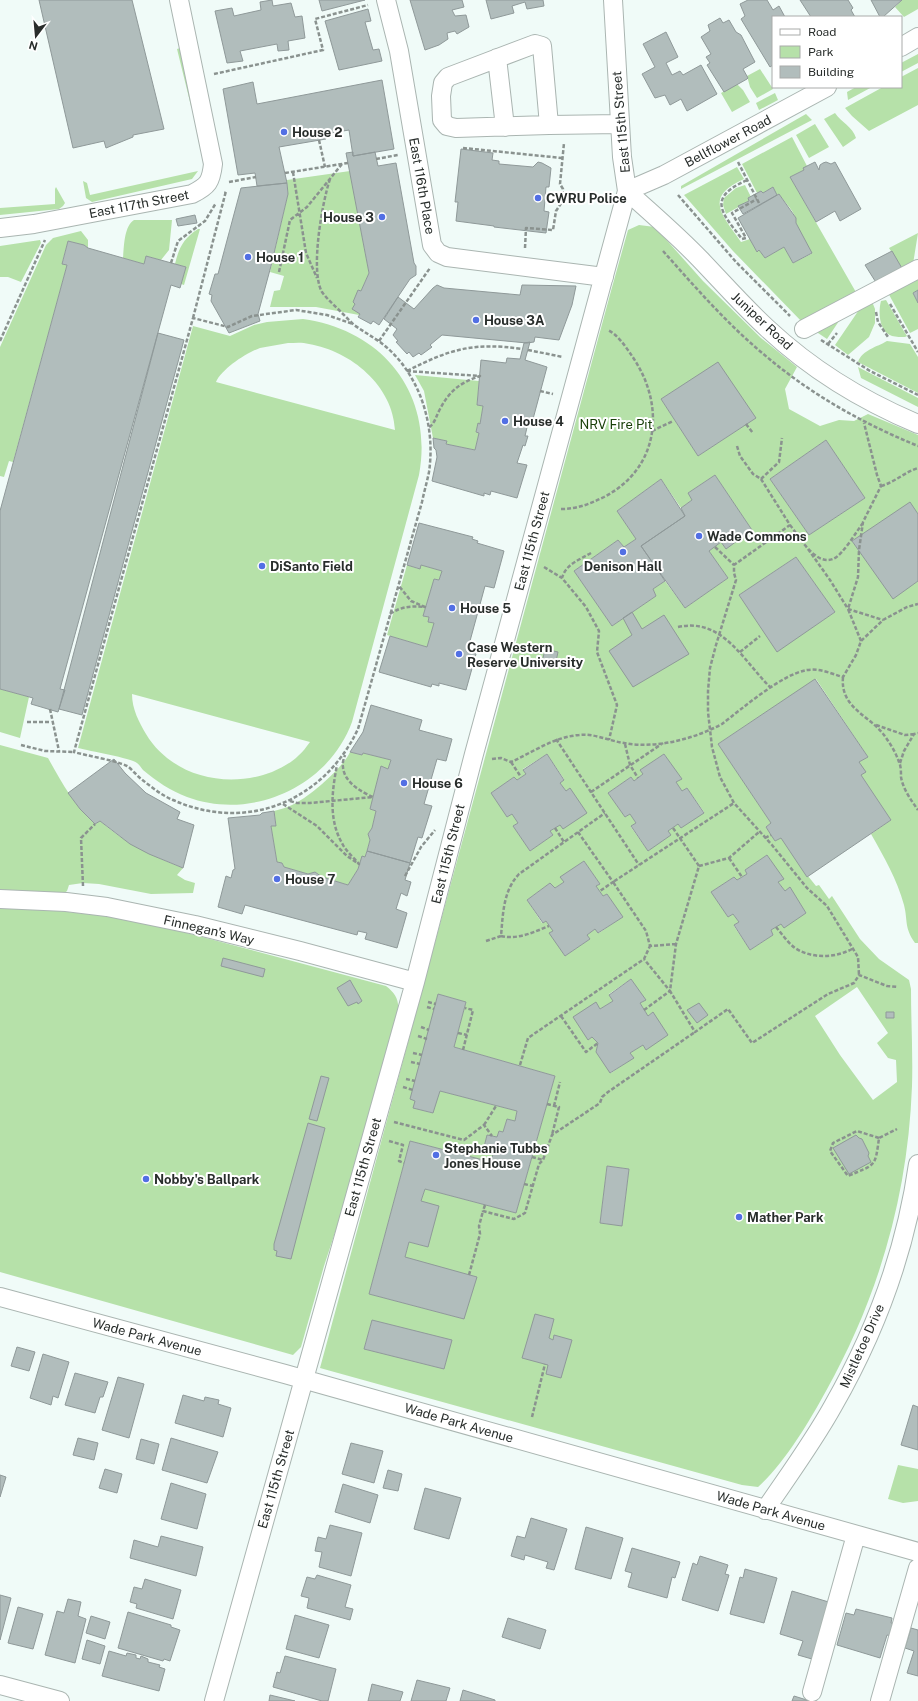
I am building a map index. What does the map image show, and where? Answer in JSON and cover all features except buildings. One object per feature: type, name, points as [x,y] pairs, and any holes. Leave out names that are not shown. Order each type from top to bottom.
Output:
[{"type":"street","name":"East 117th Street","points":[[0,228],[34,224],[192,194],[204,188],[211,178],[213,164],[179,0]]},
{"type":"street","name":"East 115th Street","points":[[214,1701],[415,982],[474,754],[627,191],[622,157],[613,0]]},
{"type":"street","name":"East 116th Place","points":[[379,2],[399,51],[432,245],[438,253],[447,257],[604,277]]},
{"type":"street","points":[[902,46],[918,38]]},
{"type":"street","points":[[557,125],[542,46],[535,44],[497,58],[448,77],[443,83],[442,120],[447,126],[456,128],[620,124]]},
{"type":"street","points":[[497,58],[505,127]]},
{"type":"street","name":"Bellflower Road","points":[[627,191],[664,175],[825,88]]},
{"type":"street","name":"Juniper Road","points":[[627,191],[700,259],[753,315],[784,344],[847,389],[874,404],[918,424]]},
{"type":"street","points":[[804,329],[883,291],[918,269]]},
{"type":"street","name":"Finnegan's Way","points":[[0,899],[66,902],[108,907],[195,925],[415,982]]},
{"type":"street","name":"Mistletoe Drive","points":[[765,1510],[831,1410],[849,1377],[874,1324],[902,1242],[909,1214],[918,1164]]},
{"type":"street","name":"Wade Park Avenue","points":[[0,1297],[304,1380],[918,1552]]},
{"type":"street","points":[[812,1692],[856,1535]]},
{"type":"street","points":[[880,1701],[918,1568]]},
{"type":"street","points":[[0,1685],[60,1701]]},
{"type":"path","points":[[214,74],[323,50],[315,19],[379,2]]},
{"type":"path","points":[[524,267],[526,228],[553,230],[556,211],[562,202],[563,190],[560,184],[562,158],[557,125]]},
{"type":"path","points":[[319,140],[325,167]]},
{"type":"path","points":[[458,147],[562,158]]},
{"type":"path","points":[[738,162],[760,205]]},
{"type":"path","points":[[279,272],[290,220],[307,206],[342,164]]},
{"type":"path","points":[[285,173],[348,164]]},
{"type":"path","points":[[21,745],[45,751],[74,752],[128,766],[140,778],[160,793],[185,805],[228,813],[247,813],[283,804],[313,786],[337,764],[346,752],[358,729],[422,502],[429,472],[428,428],[422,400],[407,371],[393,354],[353,324],[328,300],[322,292],[306,253],[293,172]]},
{"type":"path","points":[[74,752],[193,318],[226,191],[230,181],[256,177]]},
{"type":"path","points":[[319,283],[317,266],[319,235],[325,195],[330,179]]},
{"type":"path","points":[[747,180],[730,189],[722,197],[720,202],[726,217],[742,240],[746,238],[732,213],[757,200]]},
{"type":"path","points":[[171,262],[178,241],[205,221],[215,204],[226,191]]},
{"type":"path","points":[[678,195],[736,262],[804,329],[850,359],[918,395]]},
{"type":"path","points":[[210,206],[215,204]]},
{"type":"path","points":[[0,340],[47,237]]},
{"type":"path","points":[[379,342],[431,266]]},
{"type":"path","points":[[883,291],[875,313],[878,322],[888,337]]},
{"type":"path","points":[[883,291],[918,352]]},
{"type":"path","points":[[193,318],[228,327],[252,316],[296,310],[327,314],[353,324]]},
{"type":"path","points":[[561,509],[572,509],[594,502],[614,492],[624,484],[643,460],[652,431],[651,393],[642,372],[626,348],[610,330],[591,325]]},
{"type":"path","points":[[407,371],[436,357],[459,350],[488,346],[522,349]]},
{"type":"path","points":[[528,350],[562,357]]},
{"type":"path","points":[[407,371],[480,376],[457,387],[446,400],[433,424],[428,428]]},
{"type":"path","points":[[540,391],[553,394]]},
{"type":"path","points":[[652,431],[673,421]]},
{"type":"path","points":[[864,422],[881,486]]},
{"type":"path","points":[[746,424],[753,433]]},
{"type":"path","points":[[762,479],[779,462],[782,438]]},
{"type":"path","points":[[737,446],[740,456],[746,465],[753,474],[762,479],[790,524],[830,580],[848,609],[861,641]]},
{"type":"path","points":[[808,549],[820,558],[827,560],[834,559],[842,551],[863,522],[881,486],[893,482],[911,470],[918,468]]},
{"type":"path","points":[[848,609],[858,577],[859,550],[863,522]]},
{"type":"path","points":[[734,565],[790,524]]},
{"type":"path","points":[[552,1135],[600,1103],[602,1097],[608,1092],[728,1009],[752,1043],[828,994],[854,983],[859,975],[858,957],[827,906],[807,888],[734,803],[720,777],[712,747],[708,712],[708,691],[710,668],[736,580],[734,565],[715,547]]},
{"type":"path","points":[[562,578],[564,571],[573,563],[591,553]]},
{"type":"path","points":[[544,567],[562,578],[586,607],[599,631],[597,652],[617,705],[609,740]]},
{"type":"path","points":[[390,614],[398,609],[409,606],[425,607],[411,601],[398,585]]},
{"type":"path","points":[[918,604],[907,607],[883,620],[861,641],[856,655],[843,677],[842,687],[849,701],[860,714],[874,724],[884,734],[900,763],[906,793],[918,810]]},
{"type":"path","points":[[848,609],[883,620]]},
{"type":"path","points":[[678,627],[696,626],[712,629],[720,634],[740,652],[751,667],[771,688]]},
{"type":"path","points":[[740,652],[760,636]]},
{"type":"path","points":[[511,762],[556,739],[580,734],[625,744],[663,743],[682,739],[710,730],[722,724],[791,675],[808,670],[821,670],[843,677]]},
{"type":"path","points":[[50,709],[51,722],[59,752]]},
{"type":"path","points":[[27,722],[51,722]]},
{"type":"path","points":[[874,724],[905,735],[918,733]]},
{"type":"path","points":[[900,763],[904,751],[914,734]]},
{"type":"path","points":[[556,739],[639,865]]},
{"type":"path","points":[[591,792],[630,764],[663,743]]},
{"type":"path","points":[[625,744],[630,764],[638,778]]},
{"type":"path","points":[[290,800],[296,803],[310,803],[373,797],[356,787],[346,776],[342,766],[346,752]]},
{"type":"path","points":[[492,759],[501,758],[511,762],[521,777]]},
{"type":"path","points":[[283,804],[317,826],[347,856],[359,864],[340,840],[334,821],[332,800],[337,764]]},
{"type":"path","points":[[600,891],[734,803]]},
{"type":"path","points":[[501,936],[506,894],[511,882],[518,874],[605,813]]},
{"type":"path","points":[[83,886],[81,838],[95,824]]},
{"type":"path","points":[[406,876],[421,847],[436,828]]},
{"type":"path","points":[[555,828],[564,842]]},
{"type":"path","points":[[673,828],[699,866]]},
{"type":"path","points":[[520,1065],[528,1038],[644,959],[650,946],[646,931],[578,832]]},
{"type":"path","points":[[699,866],[729,858],[760,832]]},
{"type":"path","points":[[765,838],[771,835]]},
{"type":"path","points":[[729,858],[742,877]]},
{"type":"path","points":[[644,1010],[670,991],[676,944],[699,866]]},
{"type":"path","points":[[486,940],[501,936],[508,938],[520,937],[549,926]]},
{"type":"path","points":[[776,927],[792,946],[808,954],[834,956],[852,949]]},
{"type":"path","points":[[650,946],[676,944]]},
{"type":"path","points":[[644,959],[670,991],[695,1032]]},
{"type":"path","points":[[859,975],[887,986],[898,987]]},
{"type":"path","points":[[425,1002],[436,1004]]},
{"type":"path","points":[[424,1007],[434,1009]]},
{"type":"path","points":[[463,1050],[473,1010],[464,1008]]},
{"type":"path","points":[[561,1016],[586,1052],[598,1043]]},
{"type":"path","points":[[419,1026],[429,1030]]},
{"type":"path","points":[[458,1033],[467,1035]]},
{"type":"path","points":[[417,1036],[427,1039]]},
{"type":"path","points":[[413,1053],[422,1055]]},
{"type":"path","points":[[410,1062],[420,1064]]},
{"type":"path","points":[[406,1079],[415,1082]]},
{"type":"path","points":[[554,1106],[560,1082]]},
{"type":"path","points":[[403,1087],[413,1090]]},
{"type":"path","points":[[483,1211],[514,1219],[525,1213],[539,1164],[543,1160],[552,1135],[559,1107],[547,1104]]},
{"type":"path","points":[[393,1122],[464,1140],[484,1125],[496,1106]]},
{"type":"path","points":[[484,1125],[492,1136]]},
{"type":"path","points":[[879,1138],[877,1156],[873,1165],[848,1176],[830,1151],[833,1143],[856,1131],[879,1138],[897,1129]]},
{"type":"path","points":[[388,1141],[403,1145],[398,1161],[404,1163]]},
{"type":"path","points":[[532,1157],[543,1160]]},
{"type":"path","points":[[524,1184],[533,1186]]},
{"type":"path","points":[[469,1276],[480,1234],[479,1226],[484,1205]]},
{"type":"path","points":[[532,1417],[545,1364]]},
{"type":"green space","points":[[902,0],[918,0],[918,9],[904,17],[895,7]]},
{"type":"green space","points":[[180,48],[194,105],[191,106],[177,49]]},
{"type":"green space","points":[[918,54],[918,63],[902,71],[902,62]]},
{"type":"green space","points":[[918,68],[918,105],[869,131],[845,108],[881,88],[902,88],[902,76]]},
{"type":"green space","points":[[760,69],[773,89],[757,98],[750,87],[747,76]]},
{"type":"green space","points":[[737,84],[743,90],[750,102],[732,112],[721,93]]},
{"type":"green space","points":[[854,88],[870,88],[848,100],[847,92]]},
{"type":"green space","points":[[775,93],[778,100],[759,110],[756,103]]},
{"type":"green space","points":[[835,113],[850,128],[856,138],[843,147],[824,119]]},
{"type":"green space","points":[[806,114],[812,120],[681,189],[681,186]]},
{"type":"green space","points":[[815,124],[829,147],[809,158],[796,135]]},
{"type":"green space","points":[[792,137],[807,166],[804,170],[790,177],[857,294],[803,323],[733,251],[684,195],[737,167],[744,179],[731,186],[724,193],[720,200],[720,207],[723,215],[741,242],[750,239],[757,252],[759,250],[765,258],[784,247],[793,263],[811,254],[790,208],[779,194],[777,195],[773,187],[763,193],[761,191],[757,193],[742,164]]},
{"type":"green space","points":[[198,171],[192,179],[92,202],[86,198],[83,181],[87,183],[90,195]]},
{"type":"green space","points":[[350,171],[369,273],[361,291],[358,290],[355,304],[360,314],[316,307],[270,307],[274,291],[280,290],[284,276],[270,272],[288,194],[287,180]]},
{"type":"green space","points":[[745,185],[751,197],[748,198],[749,201],[726,214],[723,205],[724,198],[736,188]]},
{"type":"green space","points":[[56,187],[65,203],[59,209],[0,215],[0,208],[55,204]]},
{"type":"green space","points":[[134,220],[172,220],[169,250],[161,260],[146,256],[144,264],[123,258],[126,232]]},
{"type":"green space","name":"NRV Fire Pit","points":[[639,225],[655,227],[703,281],[761,338],[797,367],[785,389],[789,409],[820,426],[839,420],[854,421],[868,414],[918,435],[918,514],[910,503],[852,541],[893,598],[918,581],[918,943],[915,943],[909,933],[904,905],[898,886],[871,834],[891,820],[861,775],[859,762],[868,757],[816,679],[718,744],[771,823],[766,827],[775,841],[781,838],[807,877],[808,876],[816,886],[819,885],[829,899],[832,896],[860,939],[879,959],[909,980],[911,989],[912,1086],[909,1127],[897,1205],[887,1244],[861,1319],[845,1355],[826,1391],[804,1429],[786,1455],[768,1478],[758,1487],[742,1485],[320,1368],[628,230]],"holes":[[[718,363],[742,427],[698,456],[661,399]],[[826,440],[865,498],[809,535],[770,479]],[[715,475],[752,530],[726,548],[721,542],[709,551],[728,578],[685,608],[665,581],[653,589],[656,596],[612,626],[574,571],[618,540],[624,547],[636,539],[617,511],[661,479],[681,508],[692,500],[688,493]],[[796,557],[835,612],[777,651],[739,595]],[[547,754],[564,779],[560,783],[566,791],[570,789],[560,825],[550,831],[553,835],[530,851],[513,826],[518,823],[512,814],[507,817],[491,793],[514,777],[517,780],[526,774],[523,769]],[[664,754],[681,779],[676,782],[682,791],[687,788],[704,812],[681,828],[678,824],[668,831],[670,835],[648,851],[631,827],[636,823],[630,814],[625,817],[608,793],[631,777],[634,781],[643,774],[641,770]],[[767,855],[783,879],[778,882],[785,891],[790,888],[806,913],[784,927],[781,924],[771,930],[773,935],[750,950],[734,926],[739,922],[733,914],[728,917],[711,892],[734,877],[737,880],[747,874],[745,870]],[[584,861],[600,884],[596,886],[603,896],[607,894],[622,917],[599,933],[595,929],[587,935],[590,939],[565,956],[550,933],[553,931],[546,921],[542,923],[527,900],[550,883],[555,888],[564,882],[561,877]],[[631,979],[645,1000],[640,1003],[648,1016],[653,1012],[646,1050],[643,1045],[630,1053],[633,1058],[611,1073],[596,1052],[598,1043],[592,1037],[588,1040],[596,1003],[600,1009],[613,1001],[609,994]],[[857,987],[888,1033],[877,1043],[888,1058],[896,1060],[897,1082],[873,1100],[840,1055],[815,1016]],[[438,994],[466,1002],[454,1047],[555,1076],[516,1213],[425,1189],[421,1201],[428,1247],[409,1242],[405,1257],[464,1319],[369,1294],[410,1141],[491,1162],[493,1154],[483,1151],[487,1135],[497,1137],[499,1131],[503,1132],[507,1119],[515,1121],[517,1111],[440,1091],[432,1113],[414,1108]],[[607,1166],[629,1169],[622,1225],[600,1223]],[[372,1320],[451,1340],[444,1369],[364,1349]]]},
{"type":"green space","points":[[200,229],[184,285],[181,284],[186,267],[175,264],[178,253],[183,244],[189,236]]},
{"type":"green space","points":[[81,231],[88,240],[88,248],[84,245],[68,241],[62,263],[67,265],[13,462],[9,461],[4,477],[0,476],[0,347],[46,245],[53,238]]},
{"type":"green space","points":[[918,233],[913,264],[903,270],[889,248]]},
{"type":"green space","points":[[40,240],[41,243],[21,282],[8,277],[0,277],[0,246]]},
{"type":"green space","points":[[918,273],[918,290],[913,293],[918,303],[918,329],[910,333],[887,291]]},
{"type":"green space","points":[[871,299],[875,309],[875,323],[869,337],[848,355],[835,345],[863,304]]},
{"type":"green space","points":[[886,300],[907,336],[892,336],[884,330],[880,321],[880,311],[881,301]]},
{"type":"green space","points":[[847,309],[827,339],[812,329]]},
{"type":"green space","name":"DiSanto Field","points":[[303,319],[332,326],[357,337],[379,352],[397,371],[410,393],[418,418],[422,445],[419,475],[352,722],[341,745],[325,765],[306,781],[285,793],[261,801],[237,805],[212,803],[187,797],[169,789],[133,761],[78,748],[193,326],[230,336],[254,325],[267,322]],"holes":[[[288,343],[304,343],[325,348],[340,354],[367,373],[378,385],[387,399],[395,430],[216,382],[223,372],[248,354],[260,348]],[[132,694],[310,742],[295,759],[272,772],[255,777],[237,779],[219,779],[202,776],[185,769],[170,760],[157,749],[138,720],[133,705]]]},
{"type":"green space","points":[[887,341],[910,344],[918,357],[918,393],[858,362],[863,354]]},
{"type":"green space","points":[[858,367],[918,398],[918,407],[861,378]]},
{"type":"green space","points":[[415,375],[479,381],[477,405],[483,406],[480,424],[478,424],[476,432],[479,433],[475,450],[446,444],[447,441],[433,438],[424,391]]},
{"type":"green space","points":[[407,565],[419,569],[421,565],[442,571],[439,580],[434,579],[423,616],[429,617],[428,622],[434,623],[427,647],[387,635]]},
{"type":"green space","points":[[0,689],[29,697],[20,738],[0,732]]},
{"type":"green space","points":[[0,745],[48,758],[74,801],[87,817],[95,824],[100,821],[119,836],[139,848],[160,859],[183,868],[177,875],[185,880],[195,883],[193,893],[151,894],[99,884],[83,883],[69,885],[67,891],[63,894],[0,890]]},
{"type":"green space","points":[[350,752],[362,755],[363,753],[391,760],[388,769],[381,767],[370,809],[376,811],[372,828],[368,834],[370,840],[365,857],[362,857],[358,869],[348,885],[322,877],[315,872],[308,874],[284,867],[282,863],[277,862],[271,826],[276,825],[274,811],[292,805],[307,796],[333,774]]},
{"type":"green space","name":"Nobby's Ballpark","points":[[0,906],[14,906],[105,916],[172,929],[386,986],[394,994],[398,1003],[398,1010],[346,1199],[324,1266],[301,1347],[293,1355],[0,1272]]},
{"type":"green space","points":[[898,1465],[918,1469],[918,1501],[903,1503],[888,1499]]},
{"type":"place","name":"House 2","points":[[284,132]]},
{"type":"place","name":"CWRU Police","points":[[538,198]]},
{"type":"place","name":"House 3","points":[[382,217]]},
{"type":"place","name":"House 1","points":[[248,257]]},
{"type":"place","name":"House 3A","points":[[476,320]]},
{"type":"place","name":"House 4","points":[[505,421]]},
{"type":"place","name":"Wade Commons","points":[[699,536]]},
{"type":"place","name":"Denison Hall","points":[[623,552]]},
{"type":"place","name":"DiSanto Field","points":[[262,566]]},
{"type":"place","name":"House 5","points":[[452,608]]},
{"type":"place","name":"Case Western Reserve University","points":[[459,654]]},
{"type":"place","name":"House 6","points":[[404,783]]},
{"type":"place","name":"House 7","points":[[277,879]]},
{"type":"place","name":"Stephanie Tubbs Jones House","points":[[436,1155]]},
{"type":"place","name":"Nobby's Ballpark","points":[[146,1179]]},
{"type":"place","name":"Mather Park","points":[[739,1217]]}]
